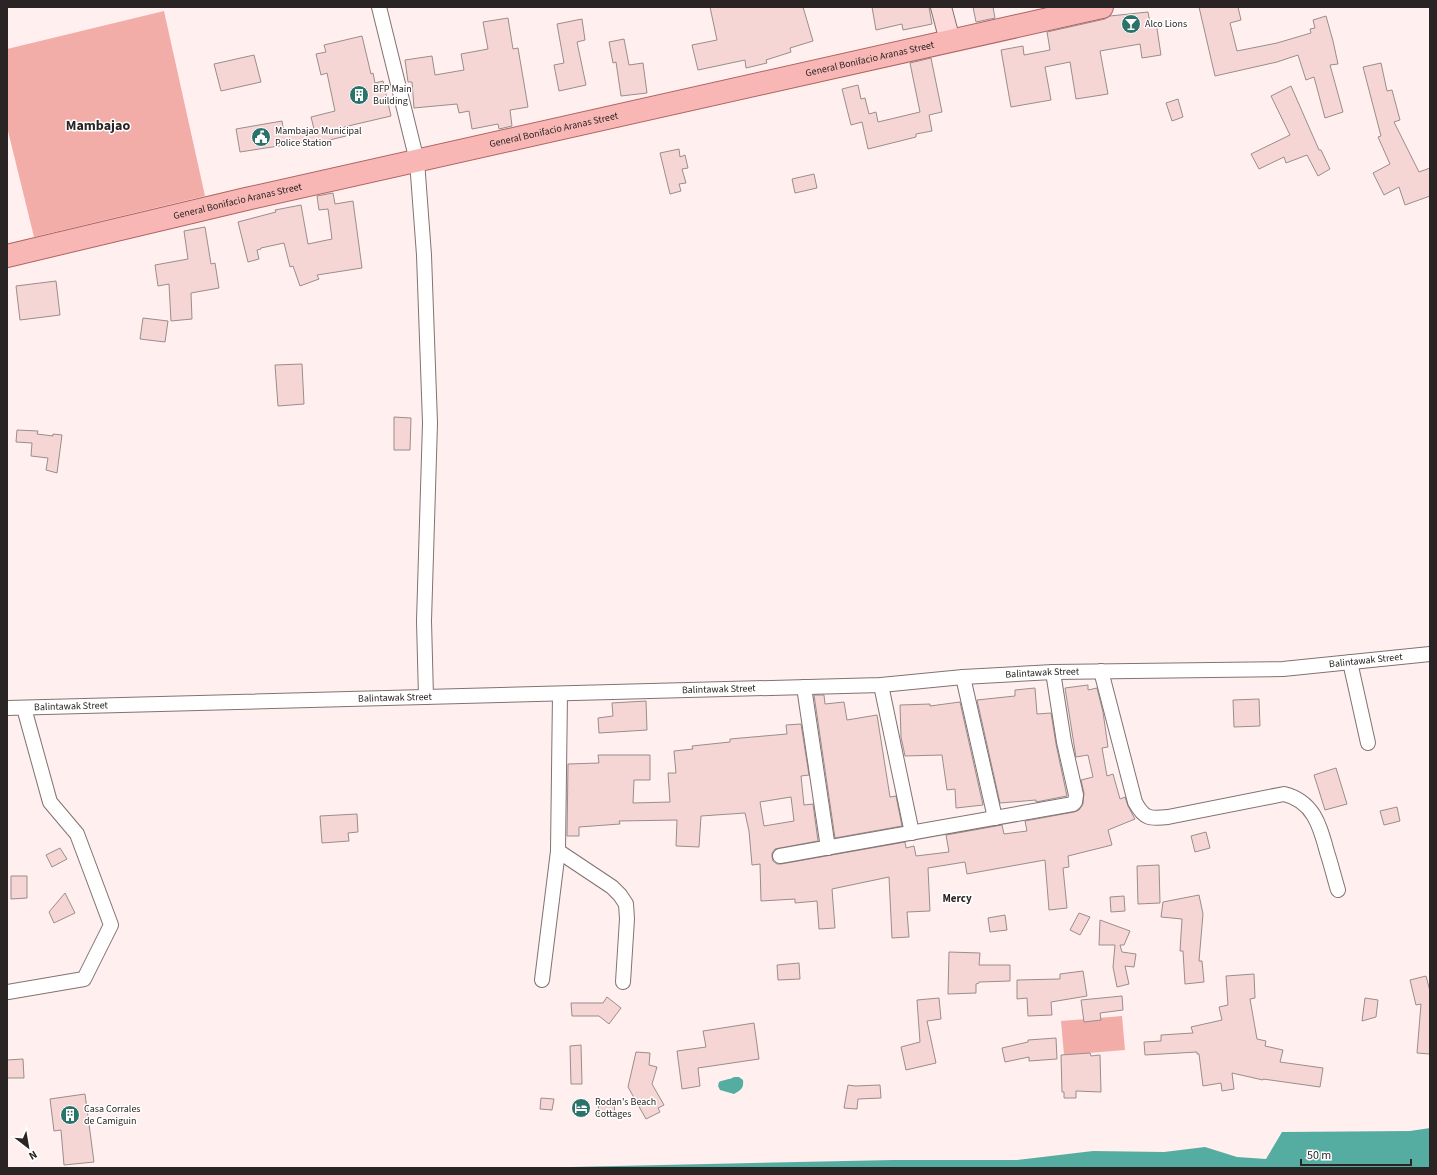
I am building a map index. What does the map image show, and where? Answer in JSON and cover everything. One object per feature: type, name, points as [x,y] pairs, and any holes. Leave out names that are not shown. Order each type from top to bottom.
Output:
[{"type":"main road","name":"General Bonifacio Aranas Street","points":[[7,256],[246,199],[1102,7]]},
{"type":"street","points":[[379,7],[417,161],[424,255],[430,423],[424,621],[426,697]]},
{"type":"street","points":[[941,7],[950,41]]},
{"type":"street","name":"Balintawak Street","points":[[7,708],[881,685],[1053,672],[1283,669],[1430,654]]},
{"type":"street","points":[[1350,662],[1368,743]]},
{"type":"street","points":[[1101,671],[1135,802],[1139,810],[1145,816],[1153,818],[1168,817],[1284,794],[1294,796],[1313,813],[1320,828],[1338,890]]},
{"type":"street","points":[[780,856],[1073,804],[1075,802],[1076,795],[1064,742],[1053,672]]},
{"type":"street","points":[[963,678],[995,818]]},
{"type":"street","points":[[881,685],[912,833]]},
{"type":"street","points":[[804,687],[828,848]]},
{"type":"street","points":[[542,980],[558,851],[560,694]]},
{"type":"street","points":[[8,992],[84,979],[111,925],[76,834],[50,802],[24,708]]},
{"type":"street","points":[[558,851],[612,887],[626,904],[627,919],[622,982]]},
{"type":"shaded area","points":[[164,11],[205,196],[34,237],[7,127],[7,49]]},
{"type":"shaded area","points":[[1122,1016],[1125,1050],[1064,1055],[1061,1021]]},
{"type":"water","points":[[734,1077],[739,1077],[743,1080],[743,1085],[740,1090],[734,1094],[720,1090],[718,1086],[719,1082]]},
{"type":"water","points":[[1430,1128],[1430,1168],[526,1168],[893,1160],[1017,1160],[1093,1151],[1164,1152],[1205,1147],[1237,1157],[1266,1159],[1282,1132],[1410,1131]]},
{"type":"building","points":[[710,7],[803,7],[813,41],[790,48],[791,52],[766,60],[767,63],[746,68],[745,60],[698,70],[692,45],[717,40]]},
{"type":"building","points":[[872,7],[929,7],[932,24],[903,30],[902,24],[876,30]]},
{"type":"building","points":[[973,7],[993,7],[995,18],[976,22]]},
{"type":"building","points":[[1199,7],[1238,7],[1241,20],[1230,23],[1237,51],[1277,43],[1311,33],[1310,29],[1315,28],[1313,20],[1326,16],[1338,64],[1330,65],[1343,112],[1325,118],[1314,77],[1306,80],[1298,55],[1277,62],[1215,76]]},
{"type":"building","points":[[1148,12],[1150,23],[1156,22],[1161,55],[1142,58],[1140,44],[1100,51],[1108,94],[1076,99],[1070,62],[1045,67],[1051,100],[1011,107],[1001,50],[1023,46],[1024,55],[1050,50],[1047,32],[1105,19],[1110,16]]},
{"type":"building","points":[[508,18],[513,49],[518,48],[528,107],[510,110],[512,126],[499,129],[498,124],[472,129],[469,111],[459,113],[457,104],[414,108],[412,82],[408,82],[405,60],[432,56],[435,75],[464,70],[461,54],[488,49],[483,22]]},
{"type":"building","points":[[582,19],[585,40],[577,42],[586,85],[559,91],[554,65],[564,63],[557,24]]},
{"type":"building","points":[[362,36],[371,74],[373,73],[375,83],[383,81],[391,116],[344,127],[346,136],[317,143],[317,140],[240,152],[236,129],[282,121],[284,133],[314,129],[311,117],[335,111],[327,73],[321,75],[316,54],[326,52],[324,45]]},
{"type":"building","points":[[624,39],[629,65],[643,63],[647,93],[621,96],[616,62],[613,63],[609,42]]},
{"type":"building","points":[[254,55],[261,82],[221,91],[214,64]]},
{"type":"building","points":[[931,58],[942,112],[929,115],[932,131],[916,134],[916,137],[868,149],[862,122],[851,125],[842,89],[858,85],[861,99],[865,98],[869,114],[876,112],[878,122],[920,112],[910,63]]},
{"type":"building","points":[[1381,63],[1387,91],[1392,90],[1400,120],[1394,122],[1419,172],[1430,168],[1430,196],[1405,205],[1399,187],[1384,195],[1373,173],[1390,164],[1378,137],[1381,136],[1363,67]]},
{"type":"building","points":[[1291,86],[1319,150],[1321,150],[1330,169],[1318,176],[1307,155],[1286,163],[1284,157],[1259,169],[1251,154],[1290,135],[1271,96]]},
{"type":"building","points":[[1178,99],[1183,117],[1172,121],[1166,103]]},
{"type":"building","points":[[679,149],[680,157],[685,155],[688,168],[682,169],[686,183],[679,184],[681,191],[670,194],[660,153]]},
{"type":"building","points":[[814,174],[817,188],[795,193],[792,179]]},
{"type":"building","points":[[333,193],[335,204],[353,201],[362,268],[317,275],[319,279],[300,286],[293,266],[290,267],[284,243],[257,250],[259,259],[248,262],[238,222],[276,212],[275,210],[301,205],[308,244],[332,239],[328,209],[319,210],[317,196]]},
{"type":"building","points":[[205,227],[211,264],[215,263],[219,288],[191,293],[192,319],[171,321],[169,284],[158,286],[155,265],[188,259],[184,231]]},
{"type":"building","points":[[56,281],[60,315],[20,320],[16,286]]},
{"type":"building","points":[[143,318],[168,321],[165,342],[140,339]]},
{"type":"building","points":[[302,364],[304,404],[278,406],[275,365]]},
{"type":"building","points":[[394,417],[411,418],[410,450],[394,450]]},
{"type":"building","points":[[17,430],[38,431],[37,434],[53,436],[53,434],[62,435],[57,473],[46,470],[48,458],[31,456],[32,443],[16,442]]},
{"type":"building","points":[[1088,685],[1088,690],[1097,688],[1103,712],[1108,747],[1102,748],[1107,776],[1113,774],[1120,799],[1125,797],[1135,819],[1108,830],[1112,845],[1068,856],[1069,867],[1063,868],[1067,908],[1049,910],[1045,860],[967,874],[965,862],[928,868],[930,911],[907,912],[909,937],[892,938],[889,877],[832,889],[835,928],[819,929],[817,901],[795,903],[795,899],[761,901],[760,864],[752,865],[749,831],[745,813],[701,816],[699,847],[676,846],[677,820],[619,821],[620,824],[579,827],[579,836],[567,836],[568,764],[599,763],[598,755],[650,755],[650,780],[634,780],[633,803],[670,802],[668,773],[676,773],[674,751],[693,749],[692,746],[730,742],[730,739],[787,734],[786,725],[801,724],[809,775],[801,776],[804,805],[813,804],[818,841],[775,849],[772,853],[772,857],[773,861],[777,864],[905,842],[906,848],[914,846],[916,856],[949,852],[946,835],[1002,825],[1004,834],[1027,831],[1025,821],[1079,810],[1083,804],[1084,793],[1081,780],[1093,777],[1088,755],[1076,757],[1065,688]],"holes":[[[791,797],[794,821],[764,826],[760,802]]]},
{"type":"building","points":[[1035,688],[1037,714],[1051,713],[1067,796],[1036,802],[1036,800],[1000,803],[977,700],[1015,696],[1015,690]]},
{"type":"building","points":[[814,695],[824,695],[825,704],[844,702],[847,720],[877,715],[890,797],[896,796],[902,826],[835,838]]},
{"type":"building","points":[[1259,699],[1260,726],[1234,727],[1233,700]]},
{"type":"building","points":[[646,701],[647,730],[599,733],[598,718],[613,716],[612,703]]},
{"type":"building","points":[[960,702],[983,805],[956,808],[955,789],[947,790],[942,755],[905,756],[901,737],[900,705],[930,704],[930,706]]},
{"type":"building","points":[[1336,768],[1347,804],[1325,810],[1314,775]]},
{"type":"building","points":[[1397,807],[1400,821],[1384,825],[1380,811]]},
{"type":"building","points":[[357,814],[358,832],[348,833],[349,841],[322,843],[320,816]]},
{"type":"building","points":[[1206,832],[1210,848],[1195,852],[1191,836]]},
{"type":"building","points":[[60,848],[67,859],[52,867],[46,855]]},
{"type":"building","points":[[1159,865],[1160,903],[1138,904],[1137,866]]},
{"type":"building","points":[[11,876],[27,876],[27,898],[11,899]]},
{"type":"building","points":[[65,893],[75,913],[54,923],[49,912]]},
{"type":"building","points":[[1199,895],[1203,914],[1199,961],[1202,961],[1204,982],[1185,984],[1183,951],[1180,951],[1182,919],[1161,917],[1163,902]]},
{"type":"building","points":[[1124,896],[1125,911],[1111,912],[1110,897]]},
{"type":"building","points":[[1079,913],[1090,917],[1080,935],[1070,930]]},
{"type":"building","points":[[1005,915],[1007,930],[990,932],[988,918]]},
{"type":"building","points":[[1100,920],[1130,931],[1124,945],[1120,945],[1122,952],[1136,954],[1134,967],[1125,966],[1129,984],[1117,987],[1113,967],[1115,945],[1099,945]]},
{"type":"building","points":[[949,952],[980,953],[979,965],[1010,965],[1010,981],[979,982],[976,984],[976,993],[948,994]]},
{"type":"building","points":[[799,963],[800,979],[778,980],[777,965]]},
{"type":"building","points":[[1083,971],[1087,996],[1051,1002],[1052,1015],[1028,1016],[1027,998],[1017,999],[1017,980],[1060,979],[1060,974]]},
{"type":"building","points":[[1254,974],[1255,998],[1250,999],[1257,1039],[1266,1041],[1265,1046],[1283,1050],[1280,1062],[1323,1068],[1320,1087],[1263,1080],[1232,1073],[1234,1089],[1222,1091],[1221,1083],[1203,1086],[1199,1054],[1197,1054],[1197,1052],[1145,1055],[1144,1042],[1161,1041],[1161,1035],[1193,1033],[1191,1027],[1222,1020],[1219,1007],[1228,1005],[1226,976]]},
{"type":"building","points":[[1426,976],[1430,991],[1430,1054],[1417,1053],[1421,1004],[1416,1005],[1410,980]]},
{"type":"building","points":[[1122,996],[1123,1010],[1100,1013],[1101,1020],[1084,1022],[1081,1000]]},
{"type":"building","points":[[607,997],[621,1008],[609,1024],[599,1016],[572,1016],[571,1003],[603,1003]]},
{"type":"building","points":[[939,998],[941,1019],[927,1021],[936,1063],[906,1070],[901,1047],[920,1042],[917,1000]]},
{"type":"building","points":[[1365,998],[1378,1000],[1376,1017],[1362,1021]]},
{"type":"building","points":[[754,1023],[759,1059],[698,1068],[700,1086],[682,1089],[677,1051],[706,1047],[703,1031]]},
{"type":"building","points":[[1056,1038],[1057,1059],[1029,1061],[1029,1057],[1005,1062],[1002,1048],[1028,1042],[1028,1040]]},
{"type":"building","points":[[581,1045],[582,1084],[571,1084],[570,1046]]},
{"type":"building","points":[[636,1052],[650,1053],[649,1065],[657,1067],[652,1084],[664,1105],[658,1108],[660,1112],[646,1119],[628,1087]]},
{"type":"building","points":[[1090,1053],[1091,1056],[1100,1055],[1101,1092],[1076,1091],[1076,1098],[1064,1098],[1064,1092],[1062,1092],[1061,1055]]},
{"type":"building","points":[[23,1059],[24,1078],[7,1078],[7,1060]]},
{"type":"building","points":[[848,1085],[880,1085],[881,1098],[858,1099],[857,1109],[844,1108]]},
{"type":"building","name":"Casa Corrales de Camiguin","points":[[85,1094],[94,1162],[64,1165],[61,1130],[54,1131],[50,1099]]},
{"type":"building","points":[[541,1098],[554,1099],[552,1110],[540,1109]]},
{"type":"building","points":[[614,1100],[615,1117],[599,1117],[598,1101]]},
{"type":"place","name":"Alco Lions","points":[[1131,24]]},
{"type":"place","name":"BFP Main Building","points":[[359,95]]},
{"type":"place","name":"Mambajao Municipal Police Station","points":[[261,137]]},
{"type":"place","name":"Rodan's Beach Cottages","points":[[581,1108]]},
{"type":"place","name":"Casa Corrales de Camiguin","points":[[70,1115]]},
{"type":"district","name":"Mambajao","points":[[98,126]]},
{"type":"district","name":"Mercy","points":[[957,898]]}]
